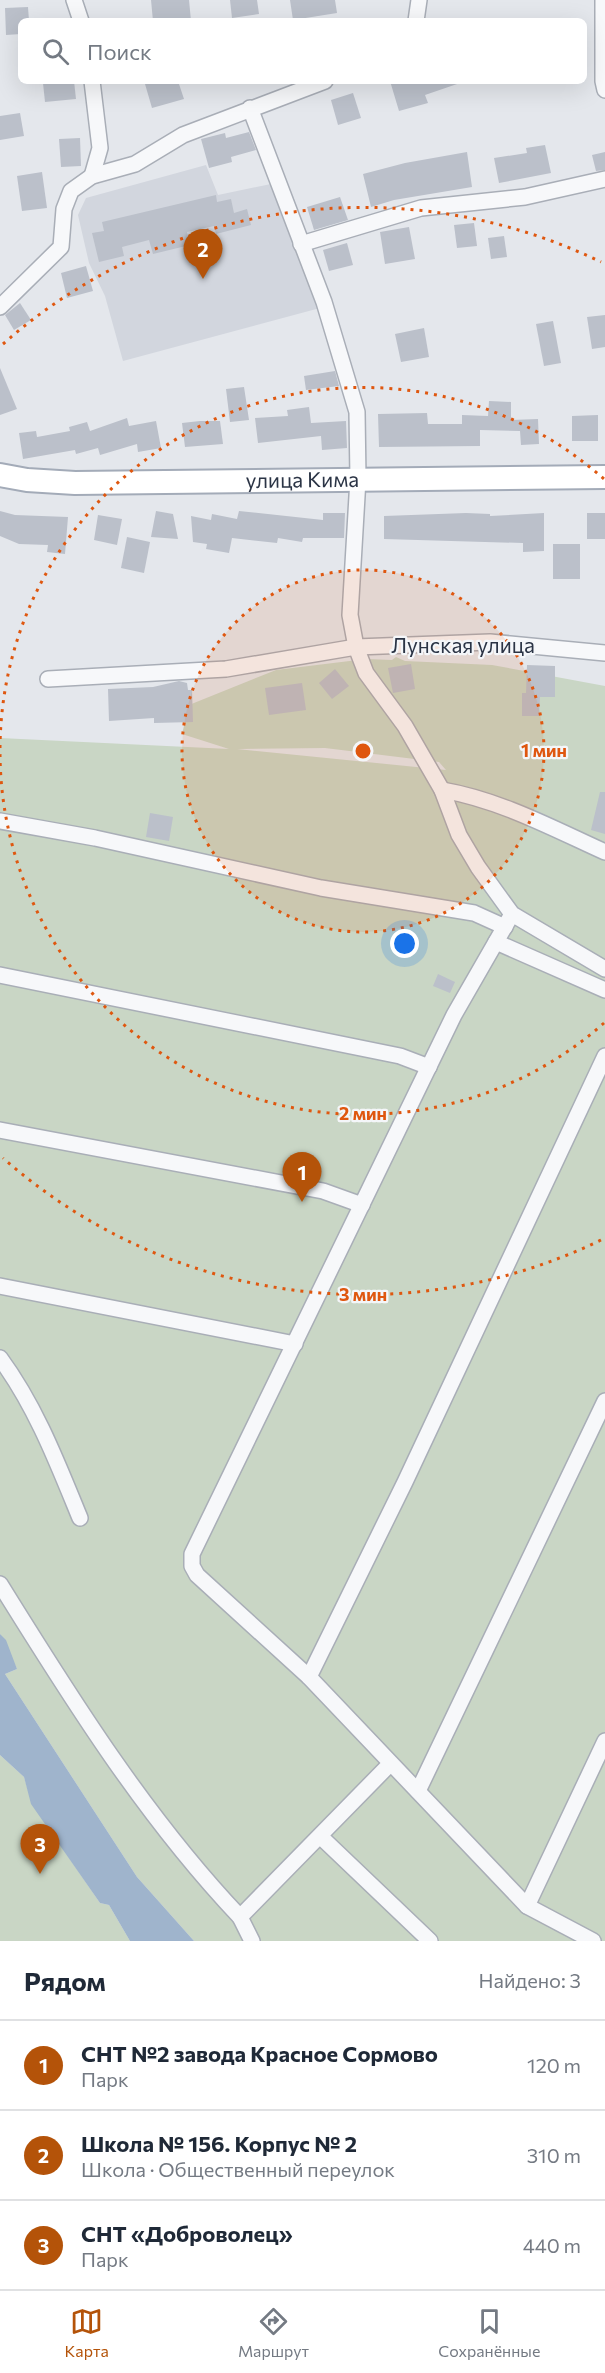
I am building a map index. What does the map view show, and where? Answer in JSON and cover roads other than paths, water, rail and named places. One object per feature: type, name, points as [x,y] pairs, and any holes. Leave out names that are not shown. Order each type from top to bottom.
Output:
[{"type":"main road","name":"улица Кима","points":[[0,475],[27,480],[75,483],[605,477]]},
{"type":"street","points":[[74,0],[80,18]]},
{"type":"street","points":[[416,18],[419,0]]},
{"type":"street","points":[[603,2],[605,90]]},
{"type":"street","points":[[92,84],[100,148],[92,176]]},
{"type":"street","points":[[0,307],[61,247],[64,209],[71,191],[92,176],[135,164],[183,135],[317,84]]},
{"type":"street","points":[[250,108],[324,302],[357,412],[358,479],[350,615],[356,647],[366,674],[405,726],[442,790],[459,835],[508,921]]},
{"type":"street","points":[[302,244],[421,208],[525,197],[605,179]]},
{"type":"street","name":"Лунская улица","points":[[48,679],[226,669],[356,647],[490,642],[605,653]]},
{"type":"street","points":[[442,790],[497,804],[605,852]]},
{"type":"street","points":[[0,821],[95,838],[321,888],[474,913],[508,921],[605,969]]},
{"type":"street","points":[[508,921],[454,1015],[192,1554],[192,1566],[212,1589],[309,1677],[527,1906],[593,1941]]},
{"type":"street","points":[[496,942],[605,990]]},
{"type":"street","points":[[0,975],[400,1056],[429,1067]]},
{"type":"street","points":[[309,1677],[410,1472],[605,1056]]},
{"type":"street","points":[[0,1130],[323,1191],[362,1204]]},
{"type":"street","points":[[0,1286],[295,1344]]},
{"type":"street","points":[[0,1358],[23,1389],[32,1406],[80,1518]]},
{"type":"street","points":[[418,1791],[605,1401]]},
{"type":"street","points":[[0,1584],[61,1682],[165,1830],[209,1884],[240,1917],[252,1941]]},
{"type":"street","points":[[527,1906],[605,1741]]},
{"type":"street","points":[[240,1917],[321,1837],[390,1764]]},
{"type":"street","points":[[321,1837],[430,1941]]},
{"type":"water","points":[[0,1634],[6,1640],[17,1669],[5,1674],[137,1877],[194,1941],[130,1941],[109,1905],[100,1903],[31,1804],[24,1777],[0,1755]]},
{"type":"place","name":"Школа № 156. Корпус № 2","points":[[203,279]]},
{"type":"place","name":"СНТ №2 завода Красное Сормово","points":[[302,1202]]},
{"type":"place","name":"СНТ «Доброволец»","points":[[40,1874]]}]
